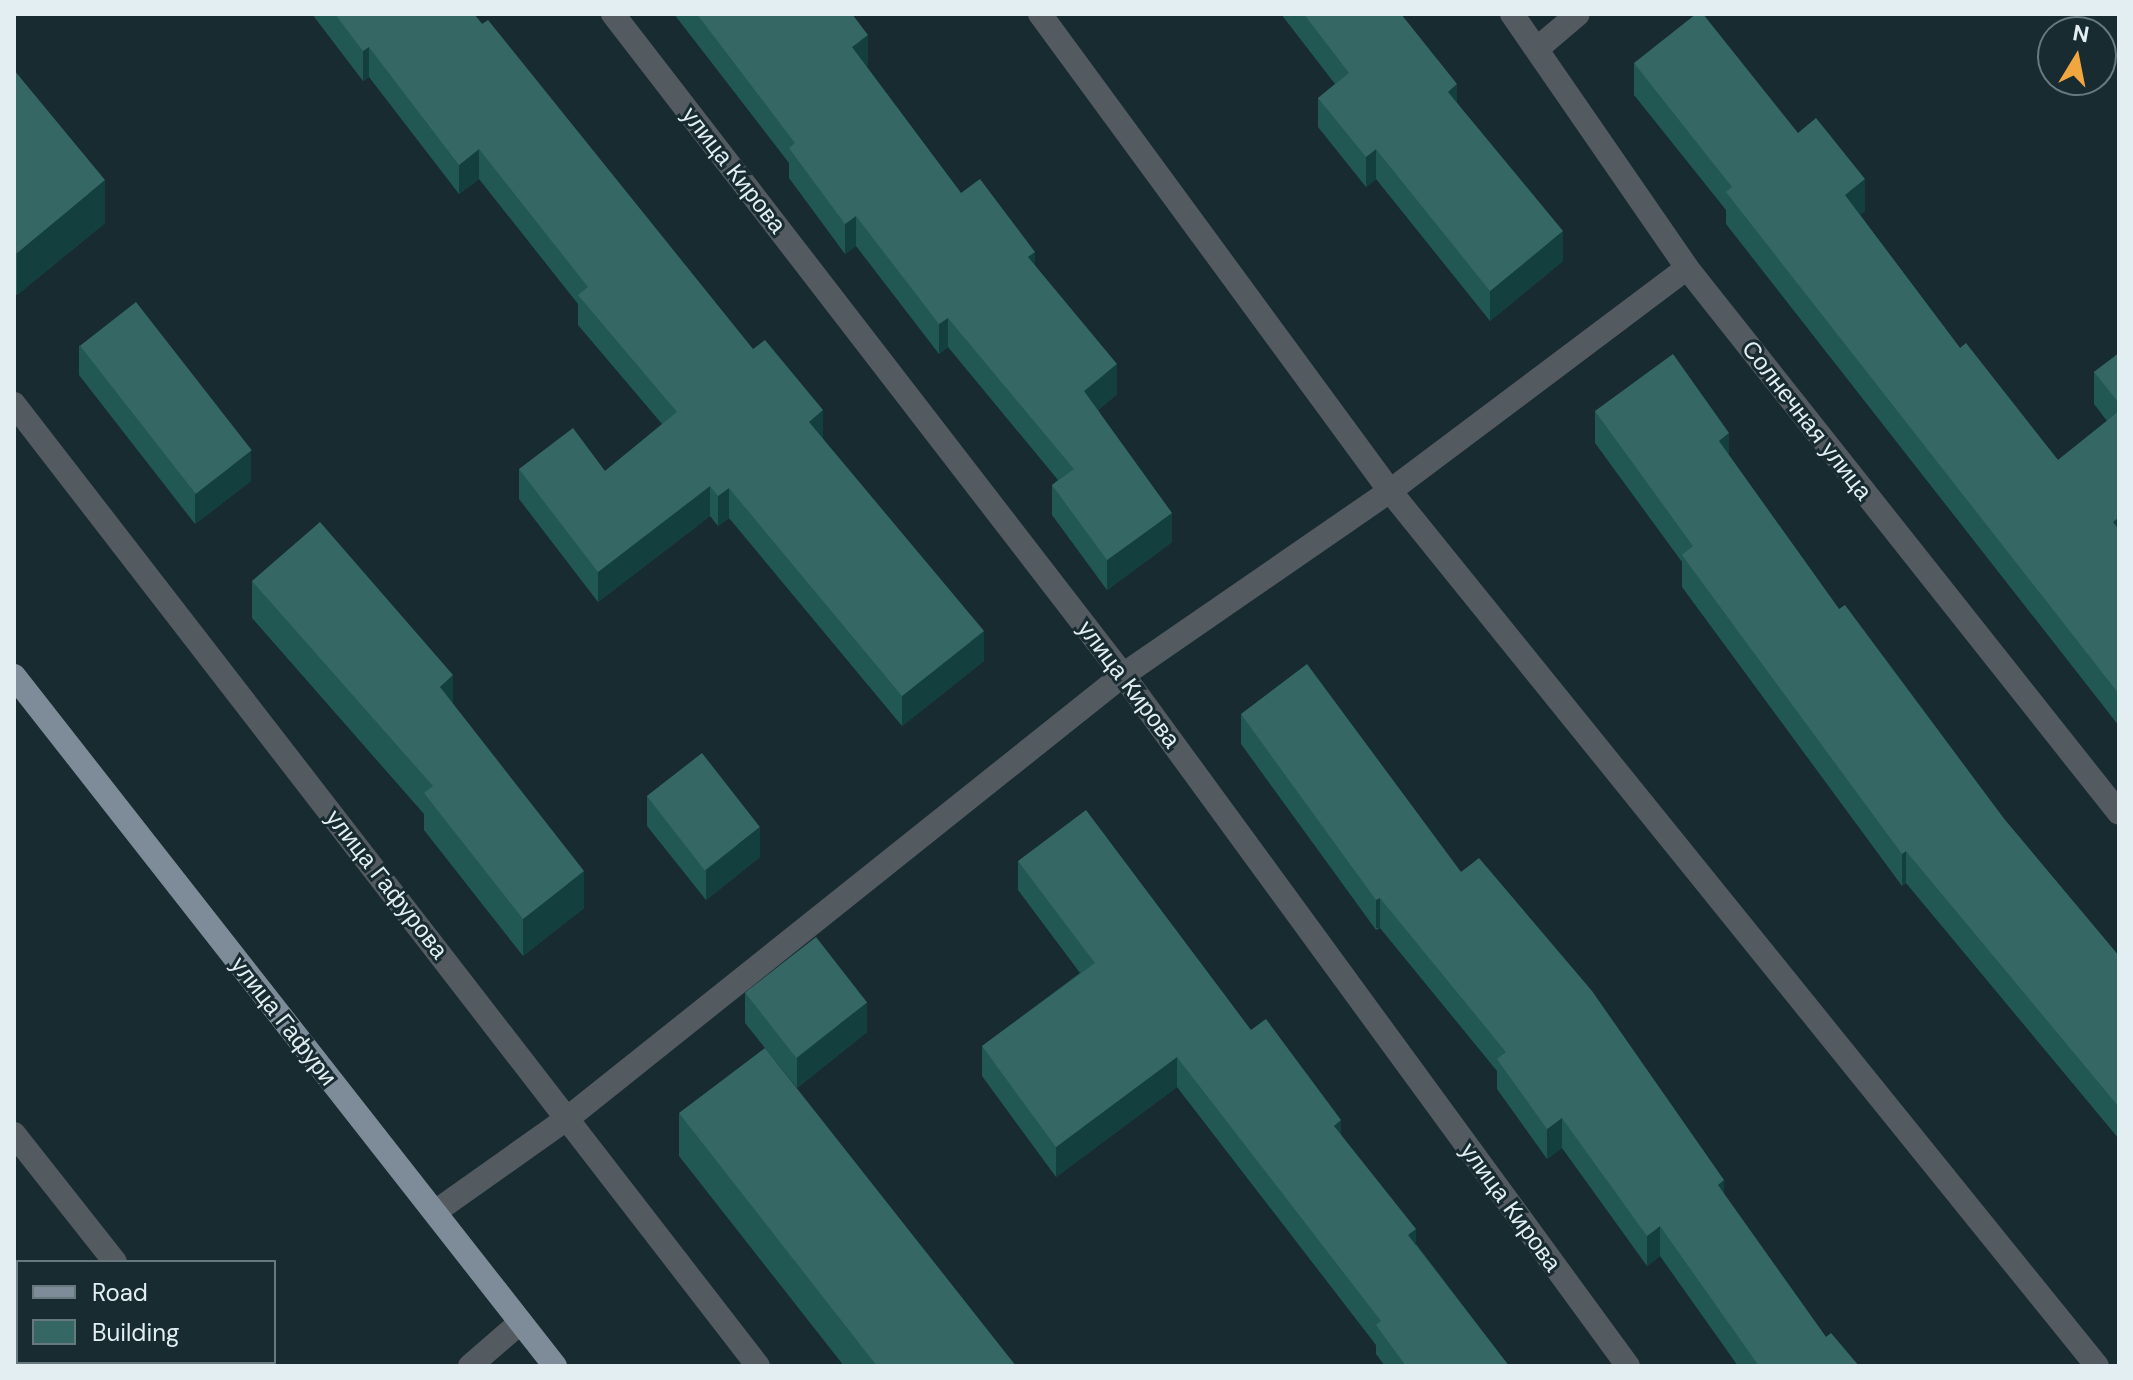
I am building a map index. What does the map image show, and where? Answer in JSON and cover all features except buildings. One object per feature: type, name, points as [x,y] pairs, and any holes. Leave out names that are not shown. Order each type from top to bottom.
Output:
[{"type":"main road","name":"улица Гафури","points":[[14,676],[555,1366]]},
{"type":"street","name":"улица Кирова","points":[[613,14],[1123,675],[1628,1366]]},
{"type":"street","points":[[1040,14],[1390,491],[2097,1366]]},
{"type":"street","name":"Солнечная улица","points":[[1512,14],[1687,268],[2119,813]]},
{"type":"street","points":[[1538,48],[1578,14]]},
{"type":"street","points":[[435,1212],[568,1118],[1123,675],[1390,491],[1687,268]]},
{"type":"street","name":"улица Гафурова","points":[[14,404],[758,1366]]},
{"type":"street","points":[[14,1134],[113,1260]]},
{"type":"street","points":[[470,1366],[521,1322]]}]
